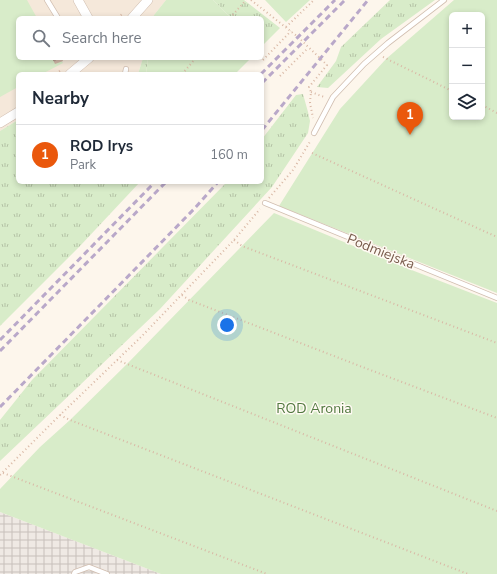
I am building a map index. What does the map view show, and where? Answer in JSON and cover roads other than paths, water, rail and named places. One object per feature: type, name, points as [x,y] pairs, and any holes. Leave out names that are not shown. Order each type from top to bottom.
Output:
[{"type":"street","points":[[78,0],[87,16]]},
{"type":"street","points":[[134,16],[148,0]]},
{"type":"street","points":[[72,72],[87,60]]},
{"type":"street","points":[[0,123],[16,113]]},
{"type":"lane","points":[[47,0],[57,16]]},
{"type":"lane","points":[[314,133],[333,97],[364,64],[388,43],[444,0]]},
{"type":"lane","name":"Podmiejska","points":[[265,203],[497,298]]},
{"type":"lane","points":[[74,574],[75,572],[89,567],[107,574]]},
{"type":"railway","points":[[263,72],[335,0]]},
{"type":"railway","points":[[264,81],[345,0]]},
{"type":"railway","points":[[264,128],[368,0]]},
{"type":"railway","points":[[0,340],[153,184]]},
{"type":"railway","points":[[0,351],[164,184]]},
{"type":"railway","points":[[0,407],[194,209],[216,184]]},
{"type":"place","name":"ROD Irys","points":[[410,135]]},
{"type":"park label","name":"ROD Aronia","points":[[314,408]]}]
